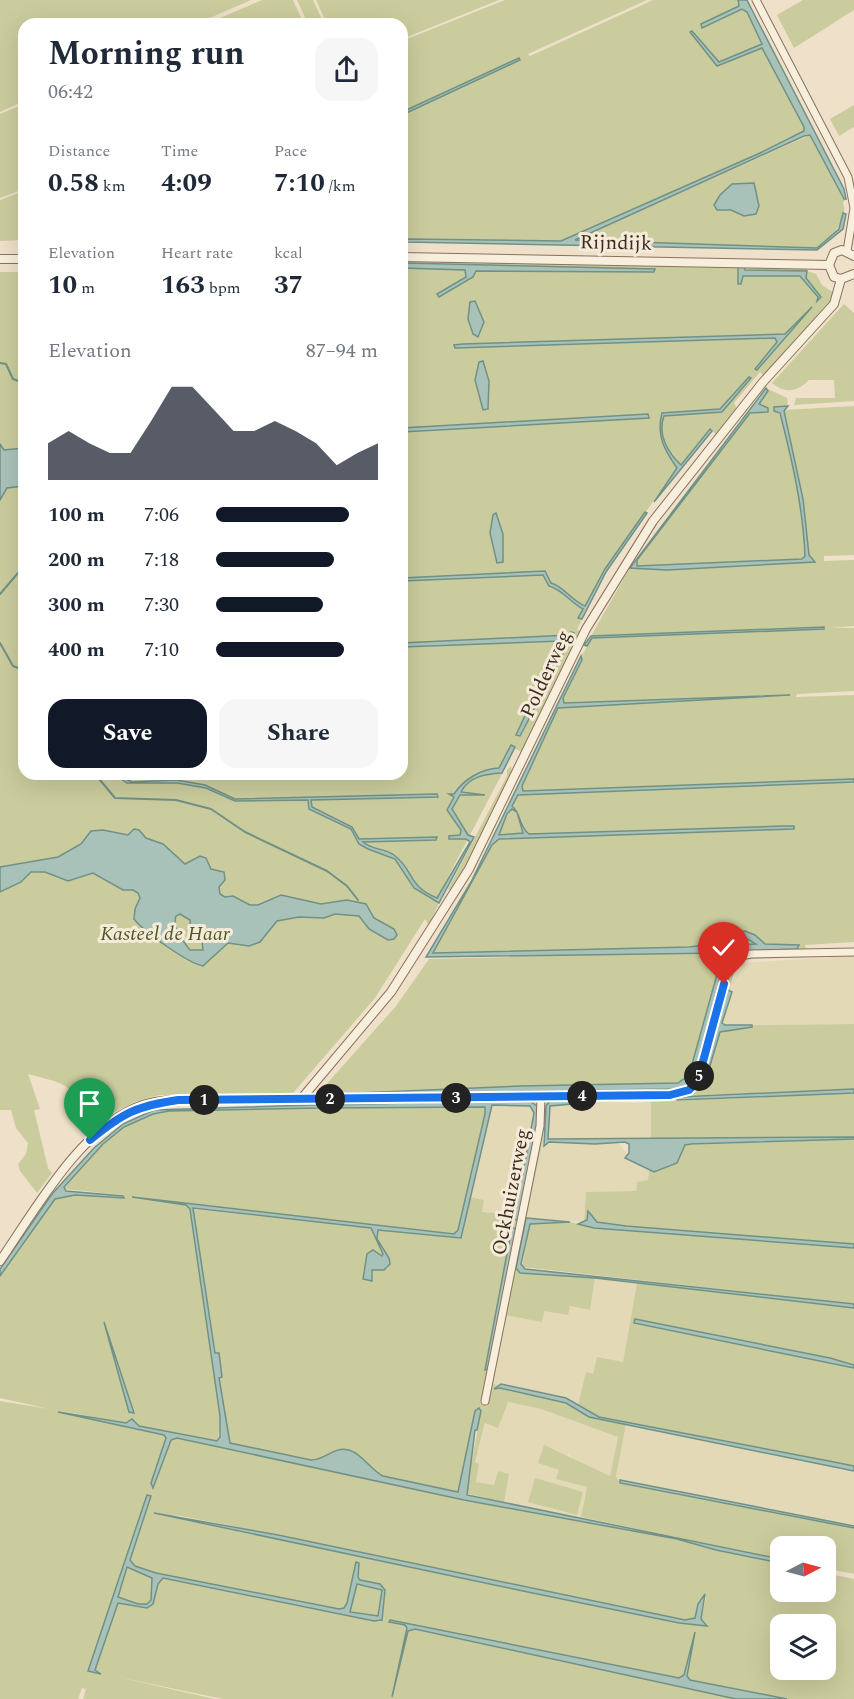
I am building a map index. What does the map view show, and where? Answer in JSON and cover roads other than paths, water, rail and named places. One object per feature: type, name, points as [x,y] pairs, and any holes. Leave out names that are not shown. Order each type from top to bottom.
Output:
[{"type":"street","points":[[756,0],[848,177],[854,208],[850,253],[834,253],[829,265],[834,277],[841,279],[854,274]]},
{"type":"street","name":"Rijndijk","points":[[408,256],[829,265]]},
{"type":"street","points":[[0,259],[18,259]]},
{"type":"street","name":"Polderweg","points":[[302,1098],[391,992],[470,869],[586,629],[647,530],[763,382],[834,304],[841,279]]},
{"type":"street","points":[[0,1261],[61,1173],[90,1140],[117,1118],[144,1105],[178,1100],[684,1093],[698,1080],[724,984],[736,957],[751,954],[854,952]]},
{"type":"street","name":"Ockhuizerweg","points":[[485,1401],[540,1126],[542,1096]]},
{"type":"water","points":[[738,0],[747,0],[844,189],[846,199],[810,135],[575,240],[817,248],[839,229],[843,213],[846,214],[843,229],[817,250],[408,242],[408,239],[561,241],[760,153],[804,131],[804,127],[762,48],[717,66],[690,32],[692,31],[719,62],[762,44],[747,12],[742,9],[702,28],[701,24],[739,6]]},
{"type":"water","points":[[519,58],[520,60],[408,112],[408,109]]},
{"type":"water","points":[[754,183],[759,206],[756,214],[744,216],[731,210],[717,210],[714,205],[720,195],[732,184]]},
{"type":"water","points":[[408,263],[655,269],[654,272],[476,271],[473,277],[439,297],[437,294],[466,277],[465,270],[408,268]]},
{"type":"water","points":[[738,267],[744,267],[745,270],[807,271],[806,278],[821,297],[817,301],[818,297],[800,276],[743,276],[741,284],[738,284]]},
{"type":"water","points":[[475,301],[484,322],[478,337],[473,334],[468,319],[470,302]]},
{"type":"water","points":[[812,307],[757,370],[755,369],[777,342],[775,338],[455,348],[454,345],[785,334]]},
{"type":"water","points":[[483,361],[489,381],[488,409],[483,410],[475,380],[479,362]]},
{"type":"water","points":[[749,377],[751,378],[722,412],[664,416],[662,430],[665,443],[681,465],[710,429],[712,431],[654,502],[677,468],[661,436],[662,413],[720,409]]},
{"type":"water","points":[[766,388],[768,391],[759,404],[768,408],[768,412],[750,413],[637,560],[637,566],[802,559],[805,556],[793,466],[780,413],[774,411],[774,407],[788,406],[784,411],[803,499],[809,555],[815,562],[667,570],[630,568]]},
{"type":"water","points":[[648,414],[649,418],[408,432],[408,428]]},
{"type":"water","points":[[0,444],[4,450],[18,449],[18,487],[7,488],[0,500]]},
{"type":"water","points":[[645,512],[647,513],[606,572],[582,619],[578,618],[583,609],[549,586],[543,575],[408,581],[408,578],[545,571],[551,583],[585,606],[605,569]]},
{"type":"water","points":[[496,513],[503,534],[503,562],[497,563],[490,533],[493,515]]},
{"type":"water","points":[[824,627],[824,629],[592,638],[587,646],[584,645],[591,636]]},
{"type":"water","points":[[571,632],[574,633],[520,736],[516,735],[560,641],[408,647],[408,643],[569,635]]},
{"type":"water","points":[[581,656],[582,660],[563,698],[564,703],[790,695],[558,708],[522,786],[523,791],[854,779],[854,782],[518,795],[512,806],[517,812],[524,828],[529,834],[794,826],[794,829],[499,839],[492,845],[433,953],[689,947],[697,946],[715,933],[745,931],[755,935],[765,944],[799,945],[797,949],[742,951],[732,956],[697,1073],[685,1087],[676,1089],[335,1094],[520,1086],[678,1083],[689,1075],[721,960],[720,953],[426,957],[471,882]],"holes":[[[512,809],[517,812],[523,833],[499,835],[507,814]],[[721,935],[744,937],[756,944],[704,946],[705,942]]]},
{"type":"water","points":[[511,745],[515,747],[502,773],[473,779],[461,792],[485,795],[460,795],[452,809],[468,835],[474,837],[439,903],[414,888],[395,859],[359,844],[351,829],[309,809],[308,800],[235,801],[206,788],[177,783],[127,783],[123,780],[132,782],[176,780],[205,785],[235,799],[437,794],[438,797],[311,800],[312,807],[352,827],[359,839],[437,837],[436,840],[363,842],[394,855],[421,888],[437,898],[470,842],[466,839],[449,839],[449,836],[460,835],[461,830],[447,810],[454,797],[449,794],[454,794],[474,776],[486,770],[499,768]]},
{"type":"water","points":[[134,829],[139,830],[146,838],[163,844],[185,864],[200,856],[206,858],[211,869],[224,872],[225,880],[219,887],[220,894],[225,897],[233,896],[250,905],[258,905],[281,895],[321,904],[347,900],[366,904],[374,918],[394,929],[397,935],[394,939],[388,940],[369,929],[359,916],[335,914],[324,918],[299,917],[277,921],[260,942],[249,946],[228,943],[203,966],[167,946],[134,919],[140,898],[138,893],[133,890],[123,890],[93,873],[68,881],[45,872],[31,872],[21,882],[0,892],[0,867],[58,857],[81,844],[91,831],[103,830],[128,835]],"holes":[[[180,914],[190,920],[191,934],[202,942],[203,950],[190,950],[177,930],[176,916]]]},
{"type":"water","points":[[728,990],[732,992],[722,1023],[752,1025],[752,1027],[720,1032],[704,1086],[702,1080]]},
{"type":"water","points":[[854,1089],[854,1093],[677,1100],[678,1097]]},
{"type":"water","points":[[528,1100],[537,1106],[537,1124],[519,1219],[514,1220],[534,1113],[530,1106],[492,1105],[461,1238],[378,1230],[377,1239],[389,1258],[390,1264],[384,1270],[372,1270],[372,1281],[363,1279],[367,1254],[373,1250],[382,1256],[383,1254],[371,1228],[193,1208],[215,1353],[219,1353],[222,1377],[219,1378],[230,1443],[311,1460],[345,1449],[357,1454],[383,1476],[458,1492],[475,1411],[479,1408],[481,1411],[477,1430],[475,1430],[467,1495],[770,1557],[770,1561],[677,1539],[464,1500],[177,1438],[171,1440],[153,1488],[151,1483],[166,1438],[164,1435],[58,1412],[126,1423],[132,1419],[139,1426],[217,1441],[220,1437],[220,1416],[190,1209],[186,1205],[132,1197],[454,1234],[458,1230],[485,1107],[328,1108],[328,1105]]},
{"type":"water","points":[[581,1100],[583,1103],[550,1106],[548,1139],[854,1137],[854,1139],[691,1144],[685,1145],[677,1163],[654,1172],[625,1158],[629,1153],[629,1144],[625,1142],[595,1144],[549,1142],[544,1146],[546,1106],[550,1101]]},
{"type":"water","points":[[318,1105],[319,1108],[169,1111],[153,1114],[124,1127],[103,1144],[64,1187],[66,1191],[123,1196],[124,1198],[75,1195],[55,1199],[0,1276],[0,1269],[52,1194],[94,1148],[123,1124],[154,1110]]},
{"type":"water","points":[[588,1211],[597,1222],[854,1244],[854,1248],[594,1228],[578,1224],[587,1220]]},
{"type":"water","points":[[526,1218],[570,1222],[530,1224],[521,1264],[525,1269],[854,1304],[854,1308],[595,1278],[520,1273],[516,1268]]},
{"type":"water","points":[[512,1227],[517,1230],[488,1369],[485,1370]]},
{"type":"water","points":[[635,1319],[830,1358],[854,1365],[854,1368],[634,1323]]},
{"type":"water","points":[[104,1322],[134,1413],[129,1412]]},
{"type":"water","points":[[501,1384],[566,1398],[599,1417],[854,1466],[854,1471],[589,1417],[566,1403],[500,1388],[494,1389]]},
{"type":"water","points":[[620,1480],[854,1526],[854,1528],[620,1483]]},
{"type":"water","points":[[147,1495],[151,1496],[130,1560],[135,1566],[156,1573],[339,1609],[344,1608],[347,1603],[356,1562],[359,1563],[358,1577],[360,1580],[380,1584],[385,1590],[382,1620],[374,1621],[163,1578],[158,1584],[153,1604],[147,1608],[118,1603],[95,1670],[101,1674],[88,1671]],"holes":[[[127,1567],[152,1578],[151,1600],[147,1604],[138,1604],[118,1597]],[[357,1584],[382,1590],[378,1616],[350,1612]]]},
{"type":"water","points":[[154,1513],[278,1535],[685,1620],[695,1618],[698,1604],[705,1594],[701,1619],[707,1626],[679,1623]]},
{"type":"water","points":[[390,1620],[679,1678],[684,1675],[695,1632],[687,1676],[690,1680],[787,1699],[736,1699],[415,1629],[408,1631],[392,1697],[407,1628],[405,1625],[389,1622]]},
{"type":"waterway","points":[[0,363],[6,364],[13,379],[18,381]]},
{"type":"waterway","points":[[0,594],[18,573]]},
{"type":"waterway","points":[[0,643],[13,666],[18,668]]},
{"type":"waterway","points":[[100,780],[115,798],[176,800],[211,809],[245,832],[327,871],[347,886],[358,900]]},
{"type":"park label","name":"Kasteel de Haar","points":[[165,934]]}]
